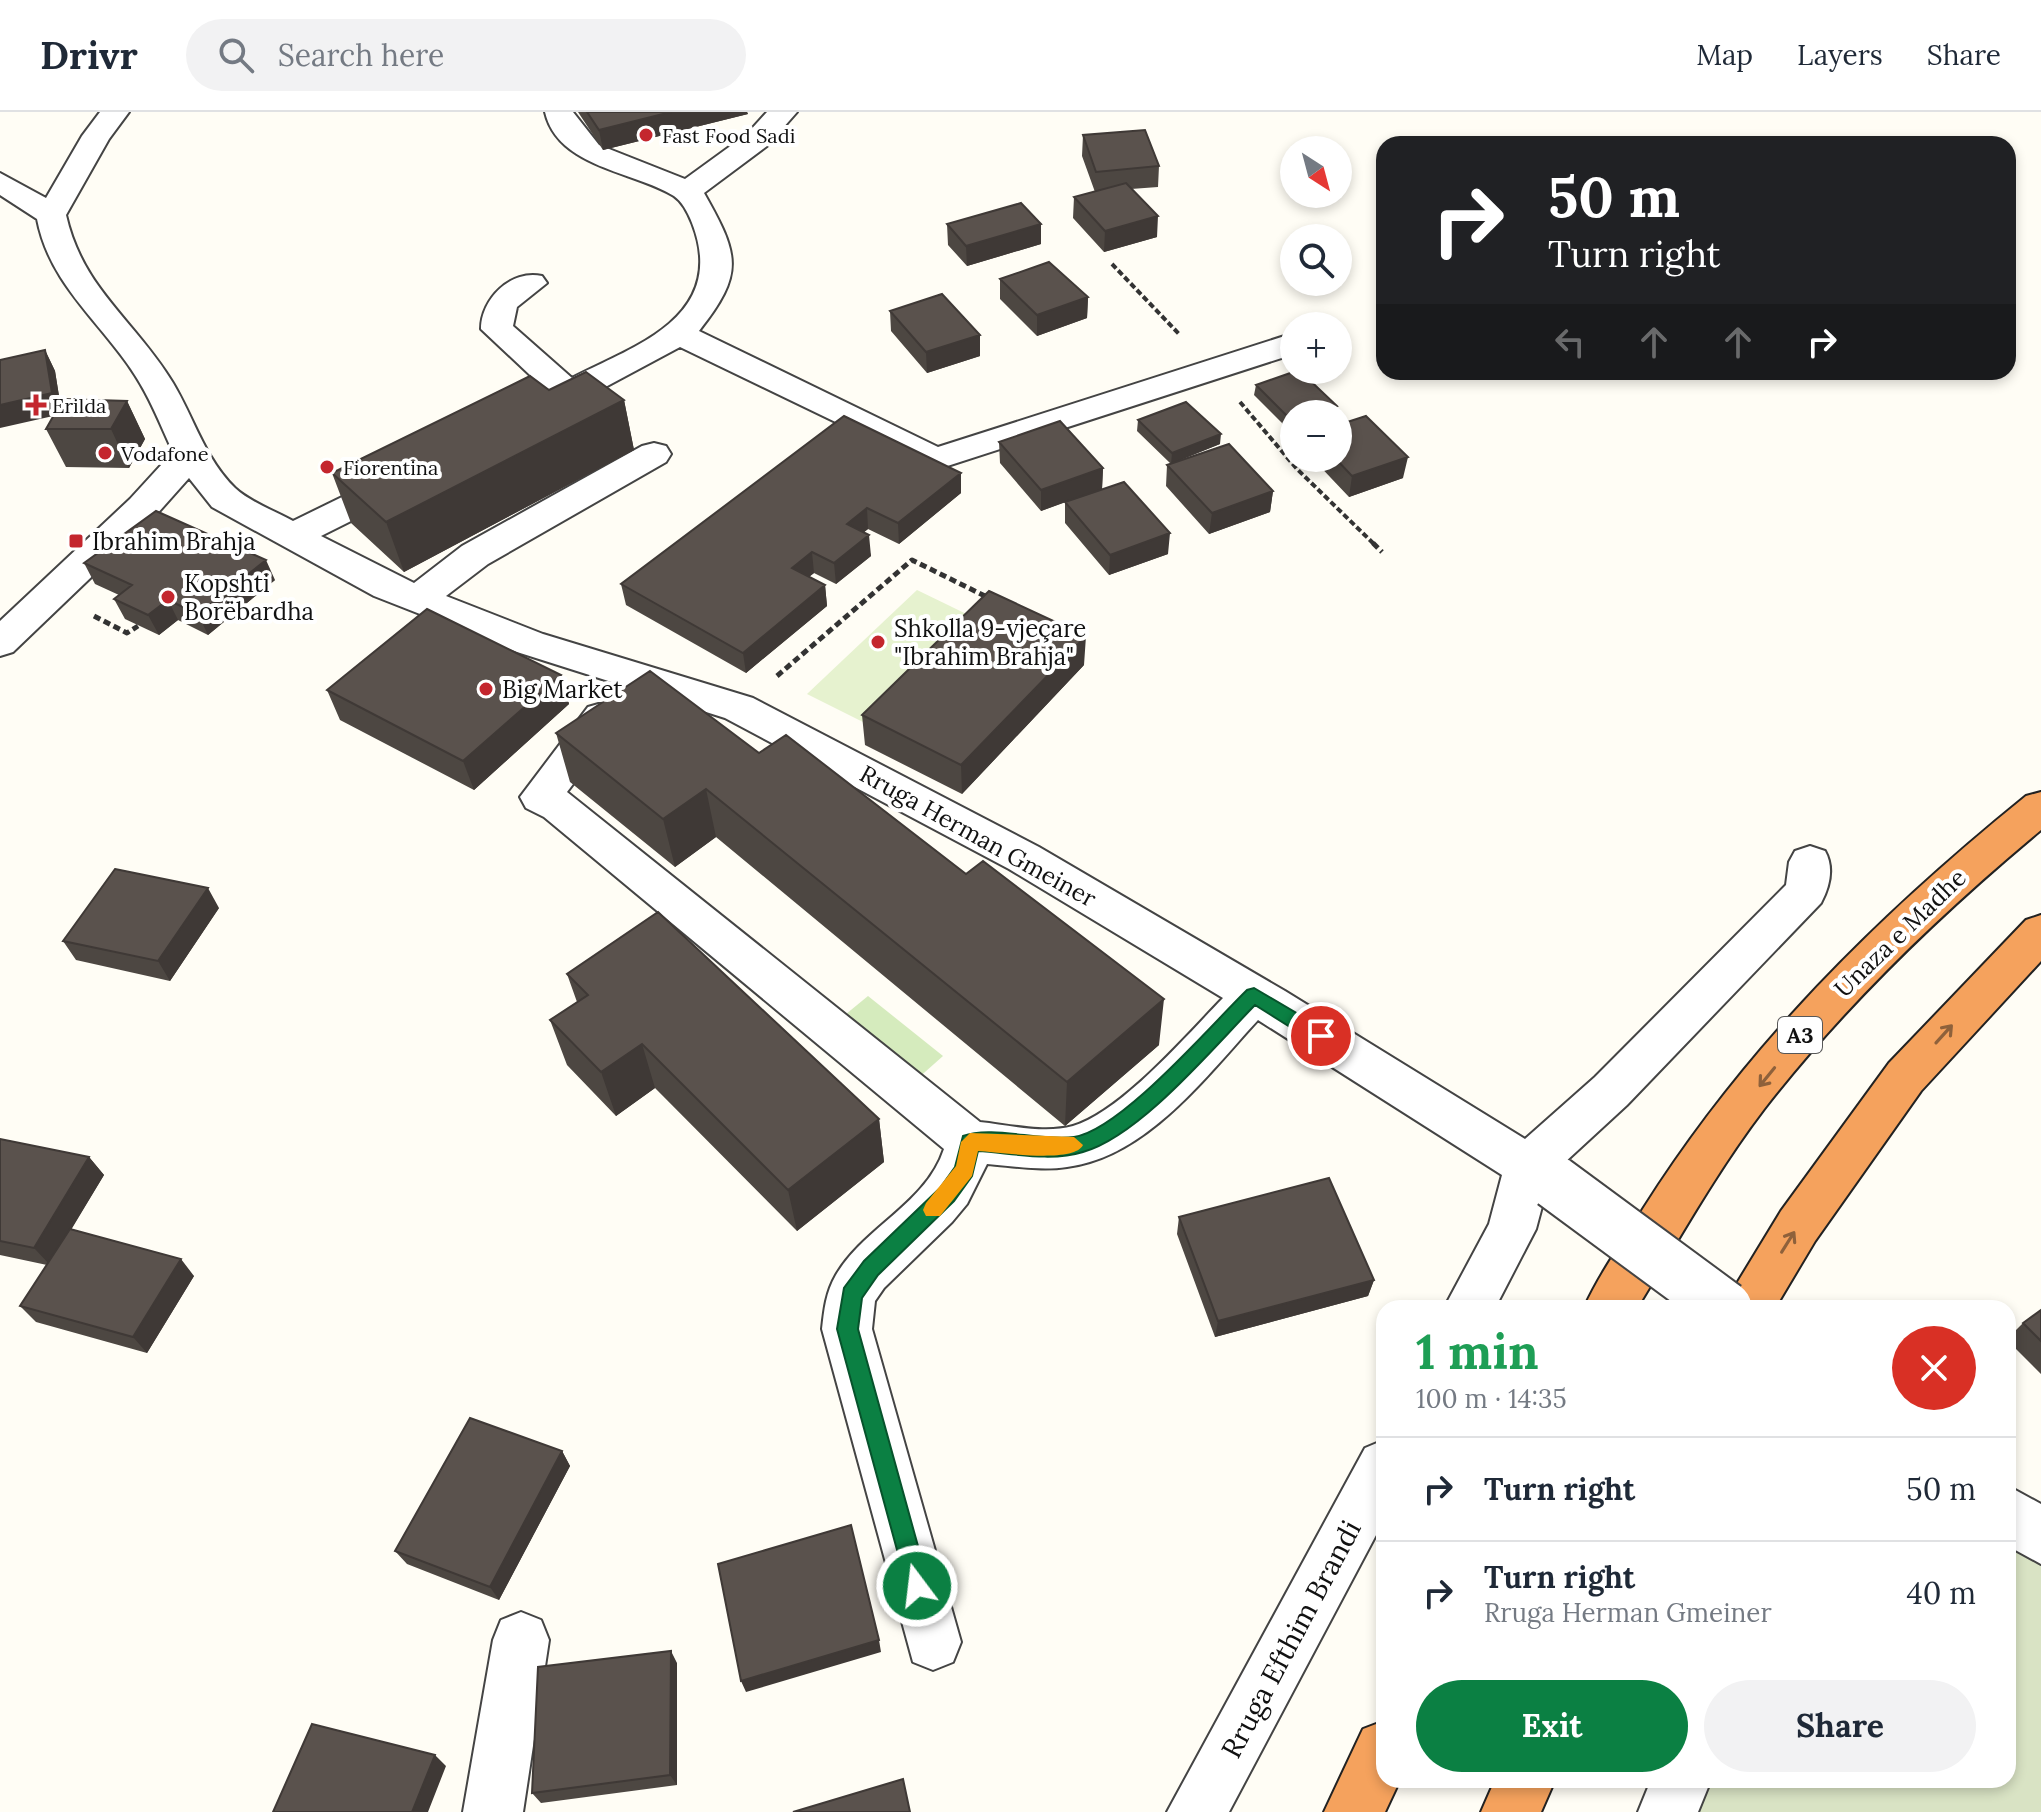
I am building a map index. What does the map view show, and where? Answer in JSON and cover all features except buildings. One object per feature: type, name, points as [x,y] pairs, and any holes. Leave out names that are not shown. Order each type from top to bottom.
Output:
[{"type":"highway","name":"Unaza e Madhe","points":[[1614,1300],[1713,1143],[1822,1007],[1932,898],[2041,807]]},
{"type":"highway","points":[[1752,1300],[1798,1226],[1905,1077],[2041,932]]},
{"type":"highway","points":[[1354,1812],[1376,1767]]},
{"type":"highway","points":[[1511,1812],[1522,1788]]},
{"type":"street","points":[[0,182],[51,215],[96,136],[115,112]]},
{"type":"street","points":[[513,423],[680,334],[706,301],[717,274],[714,238],[688,191],[589,151],[561,120],[559,112]]},
{"type":"street","points":[[688,191],[757,140],[783,112]]},
{"type":"street","name":"Rruga Herman Gmeiner","points":[[51,215],[61,254],[148,369],[169,405],[190,455],[206,480],[225,499],[418,599],[530,643],[739,708],[1024,858],[1254,995],[1542,1174],[1714,1300]]},
{"type":"street","points":[[531,283],[507,299],[496,315],[497,329],[569,393]]},
{"type":"street","points":[[680,334],[855,417],[935,459],[1280,347]]},
{"type":"street","points":[[418,599],[475,555],[654,454]]},
{"type":"street","points":[[0,643],[143,507],[190,455]]},
{"type":"street","points":[[292,536],[420,472]]},
{"type":"street","points":[[639,676],[584,739],[540,797],[559,806],[970,1142],[1051,1147],[1081,1145],[1110,1130],[1149,1099],[1254,995]]},
{"type":"street","points":[[1473,1300],[1542,1174],[1611,1091],[1806,891],[1810,862]]},
{"type":"street","points":[[933,1642],[847,1329],[852,1295],[871,1268],[947,1195],[965,1170],[970,1142]]},
{"type":"street","name":"Rruga Efthim Brandi","points":[[1197,1812],[1376,1481]]},
{"type":"street","points":[[2016,1519],[2041,1537]]},
{"type":"street","points":[[493,1812],[521,1640]]},
{"type":"street","points":[[1668,1812],[1678,1788]]},
{"type":"path","points":[[1112,264],[1213,369],[1297,469],[1382,552]]},
{"type":"path","points":[[739,708],[912,560],[993,600]]},
{"type":"path","points":[[86,621],[93,615],[127,633],[138,626]]},
{"type":"green space","points":[[917,590],[985,623],[877,729],[807,694]]},
{"type":"green space","points":[[868,996],[943,1056],[916,1080],[840,1019]]},
{"type":"green space","points":[[2016,1545],[2041,1556],[2041,1812],[1689,1812],[1699,1788],[2016,1788]]},
{"type":"slow traffic","points":[[933,1210],[965,1170],[970,1142],[1051,1147],[1074,1145]]},
{"type":"place","name":"Fast Food Sadi","points":[[646,135]]},
{"type":"place","name":"Erilda","points":[[36,405]]},
{"type":"place","name":"Vodafone","points":[[105,453]]},
{"type":"place","name":"Fiorentina","points":[[327,467]]},
{"type":"place","name":"Ibrahim Brahja","points":[[76,541]]},
{"type":"place","name":"Kopshti Borëbardha","points":[[168,597]]},
{"type":"place","name":"Shkolla 9-vjeçare \"Ibrahim Brahja\"","points":[[878,642]]},
{"type":"place","name":"Big Market","points":[[486,689]]},
{"type":"route","points":[[917,1586],[847,1329],[852,1295],[871,1268],[947,1195],[965,1170],[970,1142],[1051,1147],[1081,1145],[1110,1130],[1149,1099],[1254,995],[1321,1036]]}]
